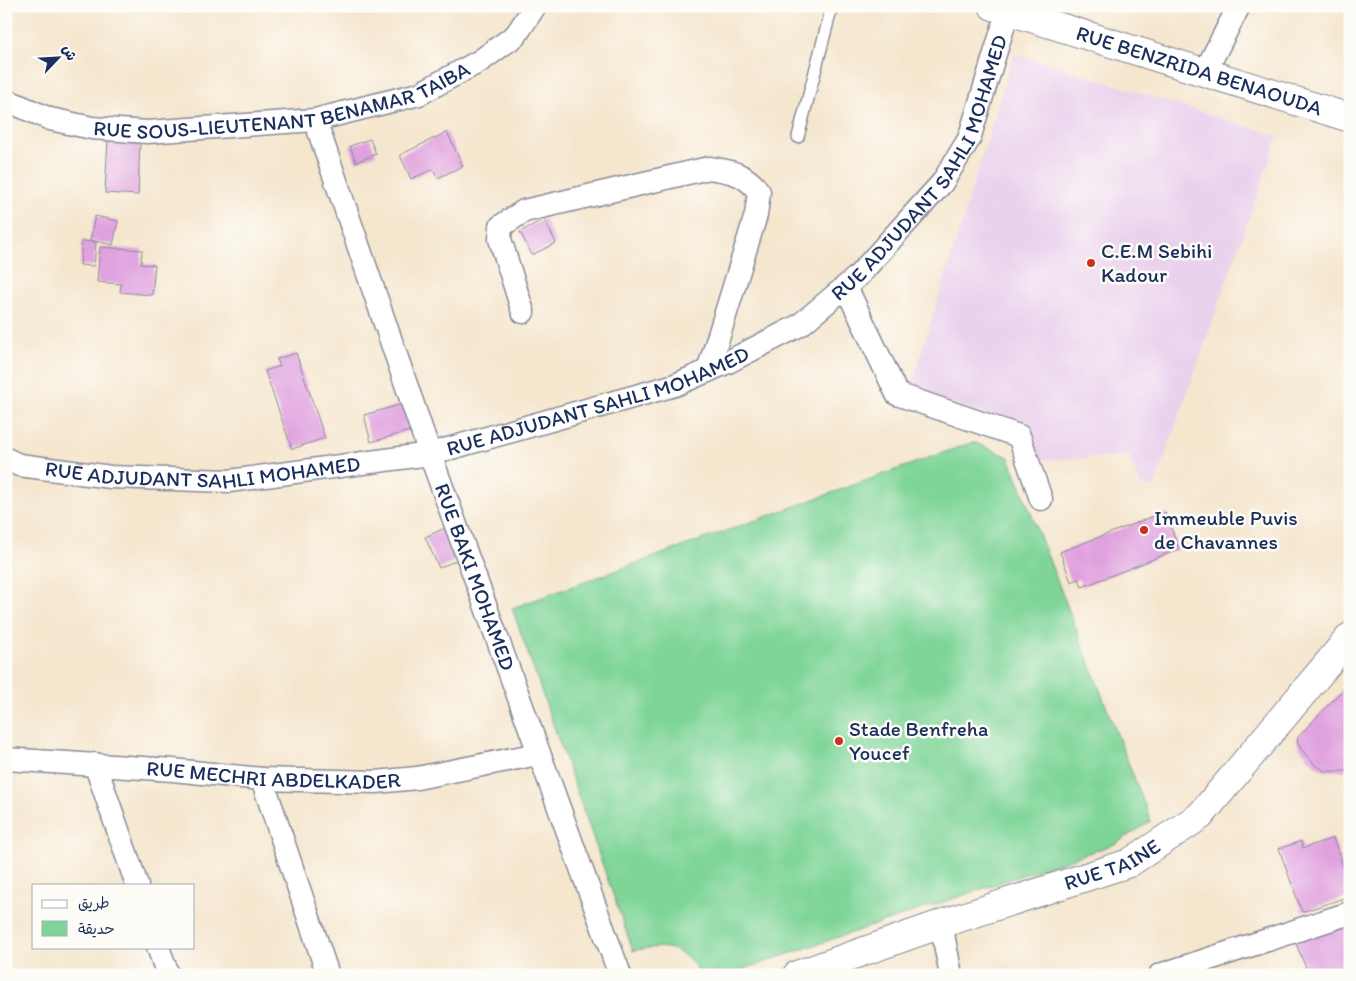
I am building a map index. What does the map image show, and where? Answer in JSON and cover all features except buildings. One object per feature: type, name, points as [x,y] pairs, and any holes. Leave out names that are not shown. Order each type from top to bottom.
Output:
[{"type":"street","name":"RUE SOUS-LIEUTENANT BENAMAR TAIBA","points":[[6,100],[50,119],[92,128],[147,132],[315,120],[419,94],[480,61],[516,36],[535,6]]},
{"type":"street","points":[[1205,72],[1239,6]]},
{"type":"street","name":"RUE BENZRIDA BENAOUDA","points":[[1000,9],[1350,118]]},
{"type":"street","name":"RUE ADJUDANT SAHLI MOHAMED","points":[[6,460],[19,465],[112,477],[229,481],[430,454],[675,385],[708,371],[800,325],[858,276],[942,183],[969,138],[1000,9]]},
{"type":"street","name":"RUE BAKI MOHAMED","points":[[315,120],[430,454],[620,975]]},
{"type":"street","points":[[523,312],[500,239],[501,226],[510,218],[524,212],[710,168],[734,172],[750,180],[759,192],[758,200],[756,215],[708,371]]},
{"type":"street","points":[[846,287],[897,394],[1019,436],[1041,499]]},
{"type":"street","name":"RUE TAINE","points":[[797,975],[941,924],[1129,863],[1200,816],[1350,637]]},
{"type":"street","name":"RUE MECHRI ABDELKADER","points":[[6,759],[95,764],[262,779],[376,782],[417,778],[538,754]]},
{"type":"street","points":[[95,764],[137,884]]},
{"type":"street","points":[[262,779],[328,975]]},
{"type":"street","points":[[1160,975],[1350,914]]},
{"type":"street","points":[[941,924],[951,975]]},
{"type":"street","points":[[158,948],[168,975]]},
{"type":"lane","points":[[798,136],[832,6]]},
{"type":"shaded area","name":"C.E.M Sebihi Kadour","points":[[1014,53],[1278,136],[1154,487],[1141,487],[1129,456],[1028,461],[1033,430],[910,390]]},
{"type":"green space","name":"Stade Benfreha Youcef","points":[[973,442],[1009,457],[1151,821],[1115,844],[726,975],[701,975],[687,958],[680,952],[672,949],[654,948],[633,951],[512,608]]},
{"type":"place","name":"C.E.M Sebihi Kadour","points":[[1091,263]]},
{"type":"place","name":"Immeuble Puvis de Chavannes","points":[[1144,530]]},
{"type":"place","name":"Stade Benfreha Youcef","points":[[839,741]]}]
